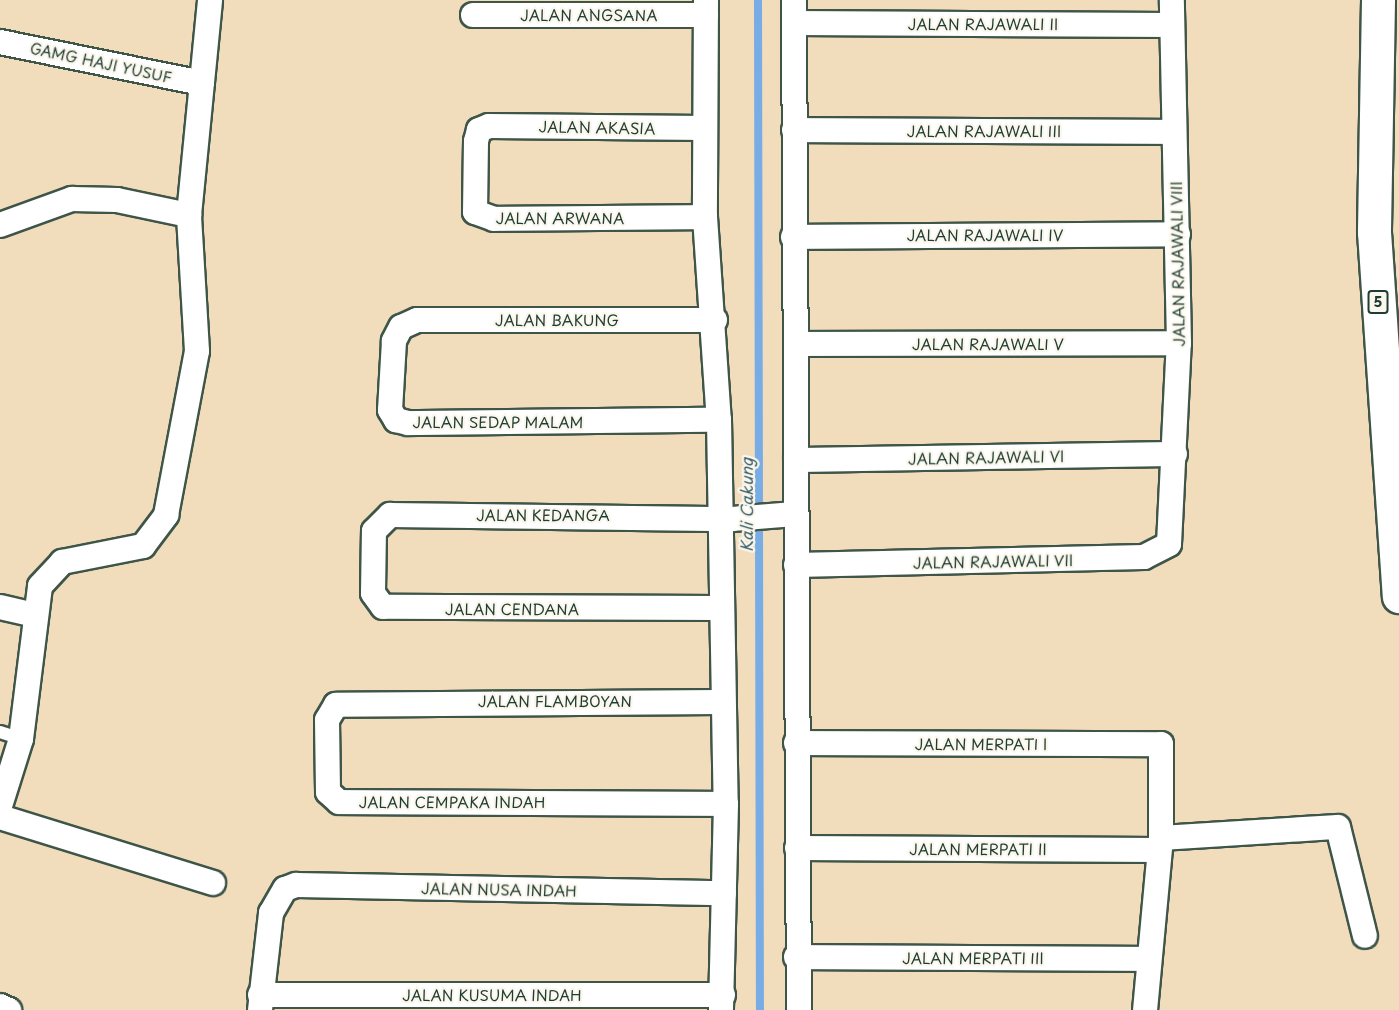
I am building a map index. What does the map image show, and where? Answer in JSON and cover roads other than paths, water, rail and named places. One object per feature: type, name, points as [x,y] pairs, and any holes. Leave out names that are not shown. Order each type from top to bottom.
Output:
[{"type":"highway","name":"5","points":[[1378,3],[1374,232],[1399,596]]},
{"type":"street","points":[[0,806],[11,735],[40,586],[62,562],[143,546],[166,514],[197,351],[189,215],[210,0]]},
{"type":"street","name":"JALAN RAJAWALI VIII","points":[[1172,0],[1179,343],[1173,528]]},
{"type":"street","points":[[706,8],[705,217],[715,320],[708,420],[725,518],[720,608],[720,702],[726,804],[722,1002]]},
{"type":"street","name":"JALAN ANGSANA","points":[[473,15],[706,8]]},
{"type":"street","points":[[794,11],[793,237],[796,460],[786,516],[796,566],[796,957],[799,1010]]},
{"type":"street","name":"JALAN RAJAWALI II","points":[[794,11],[1172,25]]},
{"type":"street","name":"GAMG HAJI YUSUF","points":[[0,42],[202,83]]},
{"type":"street","name":"JALAN AKASIA","points":[[489,126],[705,128]]},
{"type":"street","name":"JALAN ARWANA","points":[[489,126],[479,130],[476,141],[475,212],[479,217],[705,217]]},
{"type":"street","name":"JALAN RAJAWALI III","points":[[794,130],[1174,132]]},
{"type":"street","points":[[0,225],[72,199],[117,200],[189,215]]},
{"type":"street","name":"JALAN RAJAWALI IV","points":[[793,237],[1178,234]]},
{"type":"street","name":"JALAN BAKUNG","points":[[402,327],[417,320],[715,320]]},
{"type":"street","name":"JALAN SEDAP MALAM","points":[[402,327],[394,341],[390,410],[400,422],[708,420]]},
{"type":"street","name":"JALAN RAJAWALI V","points":[[796,344],[1179,343]]},
{"type":"street","name":"JALAN RAJAWALI VI","points":[[796,460],[1175,454]]},
{"type":"street","name":"JALAN KEDANGA","points":[[374,531],[390,515],[725,518],[786,516]]},
{"type":"street","name":"JALAN RAJAWALI VII","points":[[796,566],[1144,557],[1169,544],[1173,528]]},
{"type":"street","name":"JALAN CENDANA","points":[[374,531],[374,593],[383,607],[720,608]]},
{"type":"street","points":[[0,607],[34,615]]},
{"type":"street","name":"JALAN FLAMBOYAN","points":[[391,701],[720,702]]},
{"type":"street","name":"JALAN CEMPAKA INDAH","points":[[391,701],[330,710],[325,739],[330,798],[726,804]]},
{"type":"street","name":"JALAN MERPATI I","points":[[796,743],[1154,744],[1164,749],[1159,844]]},
{"type":"street","points":[[0,817],[213,883]]},
{"type":"street","name":"JALAN MERPATI II","points":[[797,848],[1159,844],[1338,827],[1365,936]]},
{"type":"street","points":[[1145,1010],[1159,844]]},
{"type":"street","name":"JALAN NUSA INDAH","points":[[260,1003],[271,913],[279,898],[296,885],[724,893]]},
{"type":"street","name":"JALAN MERPATI III","points":[[796,957],[1149,959]]},
{"type":"street","name":"JALAN KUSUMA INDAH","points":[[260,1003],[722,1002]]},
{"type":"street","points":[[0,1006],[9,1010]]},
{"type":"waterway","name":"Kali Cakung","points":[[758,0],[760,1010]]}]
